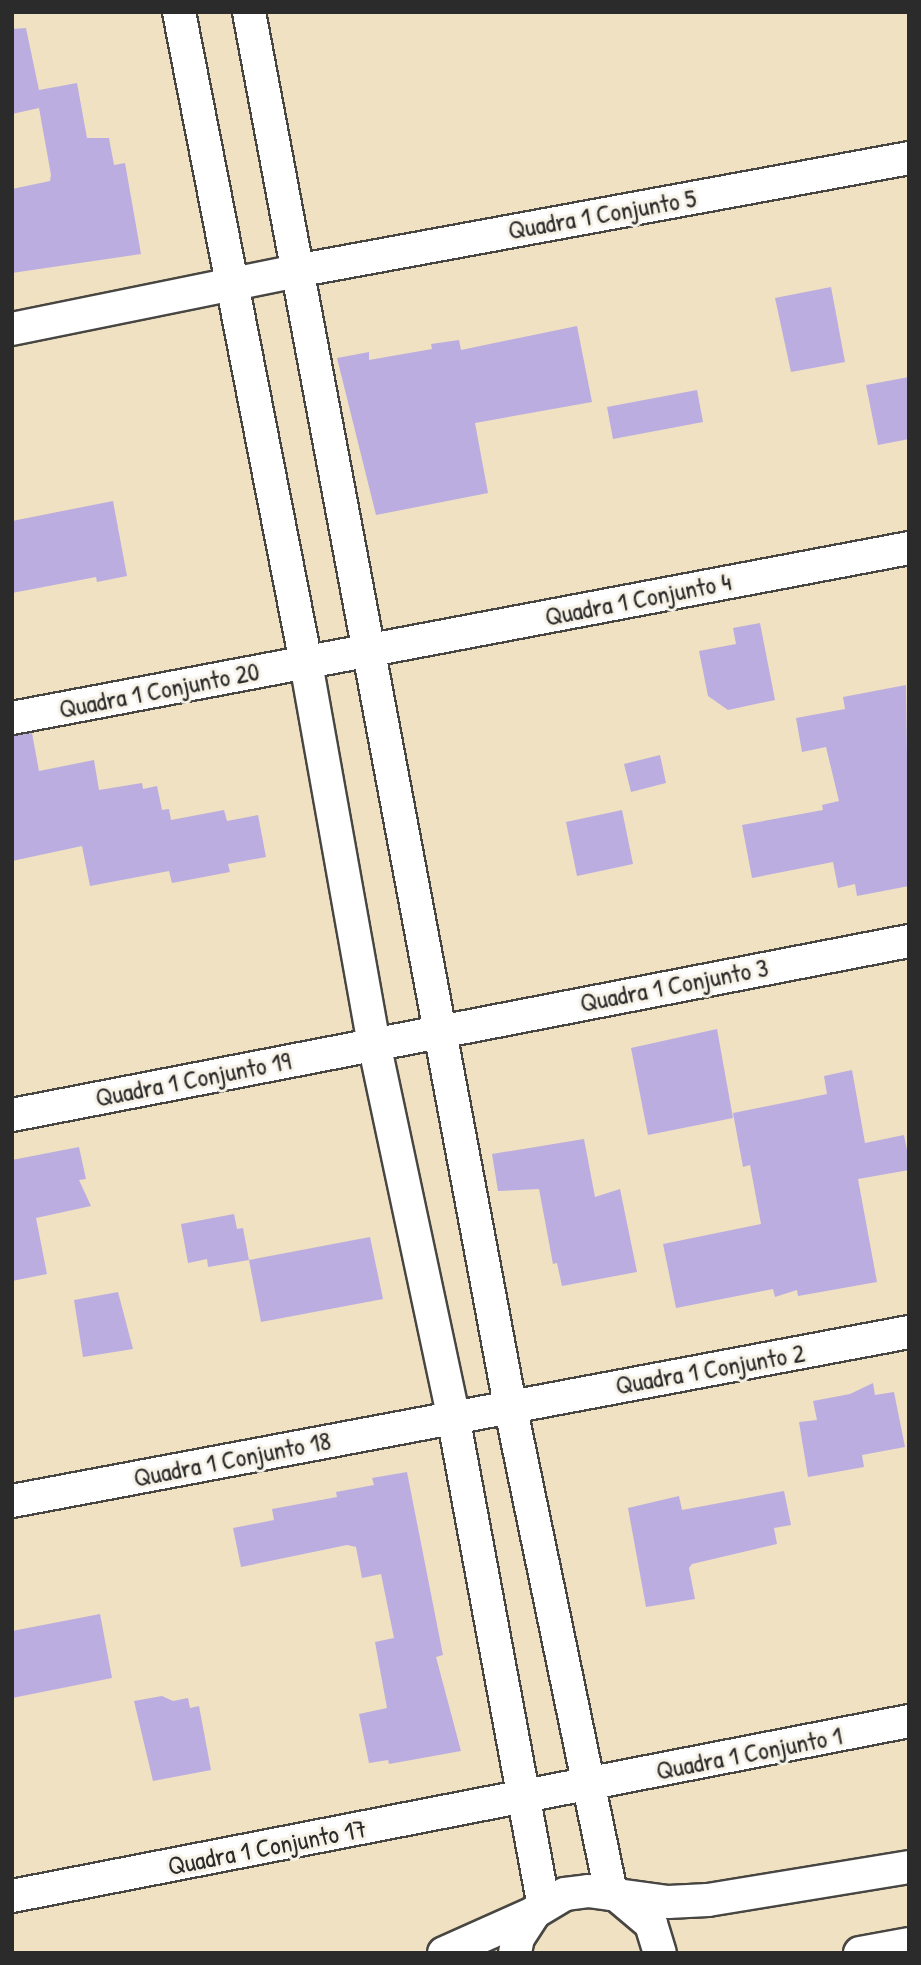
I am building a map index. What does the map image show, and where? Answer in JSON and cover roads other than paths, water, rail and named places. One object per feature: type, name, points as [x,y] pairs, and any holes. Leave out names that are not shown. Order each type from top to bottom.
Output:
[{"type":"street","points":[[179,12],[230,286],[306,663],[374,1043],[453,1416],[522,1798],[540,1908],[518,1938],[515,1953]]},
{"type":"street","points":[[249,12],[510,1405],[590,1785],[615,1895],[651,1924],[660,1953]]},
{"type":"street","name":"Quadra 1 Conjunto 5","points":[[12,328],[296,271],[909,158]]},
{"type":"street","name":"Quadra 1 Conjunto 4","points":[[306,663],[909,548]]},
{"type":"street","name":"Quadra 1 Conjunto 20","points":[[12,718],[306,663]]},
{"type":"street","name":"Quadra 1 Conjunto 3","points":[[374,1043],[909,941]]},
{"type":"street","name":"Quadra 1 Conjunto 19","points":[[12,1115],[374,1043]]},
{"type":"street","name":"Quadra 1 Conjunto 2","points":[[453,1416],[909,1332]]},
{"type":"street","name":"Quadra 1 Conjunto 18","points":[[12,1501],[453,1416]]},
{"type":"street","name":"Quadra 1 Conjunto 1","points":[[522,1798],[909,1720]]},
{"type":"street","name":"Quadra 1 Conjunto 17","points":[[12,1896],[522,1798]]},
{"type":"street","points":[[444,1953],[565,1894],[708,1900],[909,1867]]},
{"type":"street","points":[[860,1953],[909,1944]]}]
